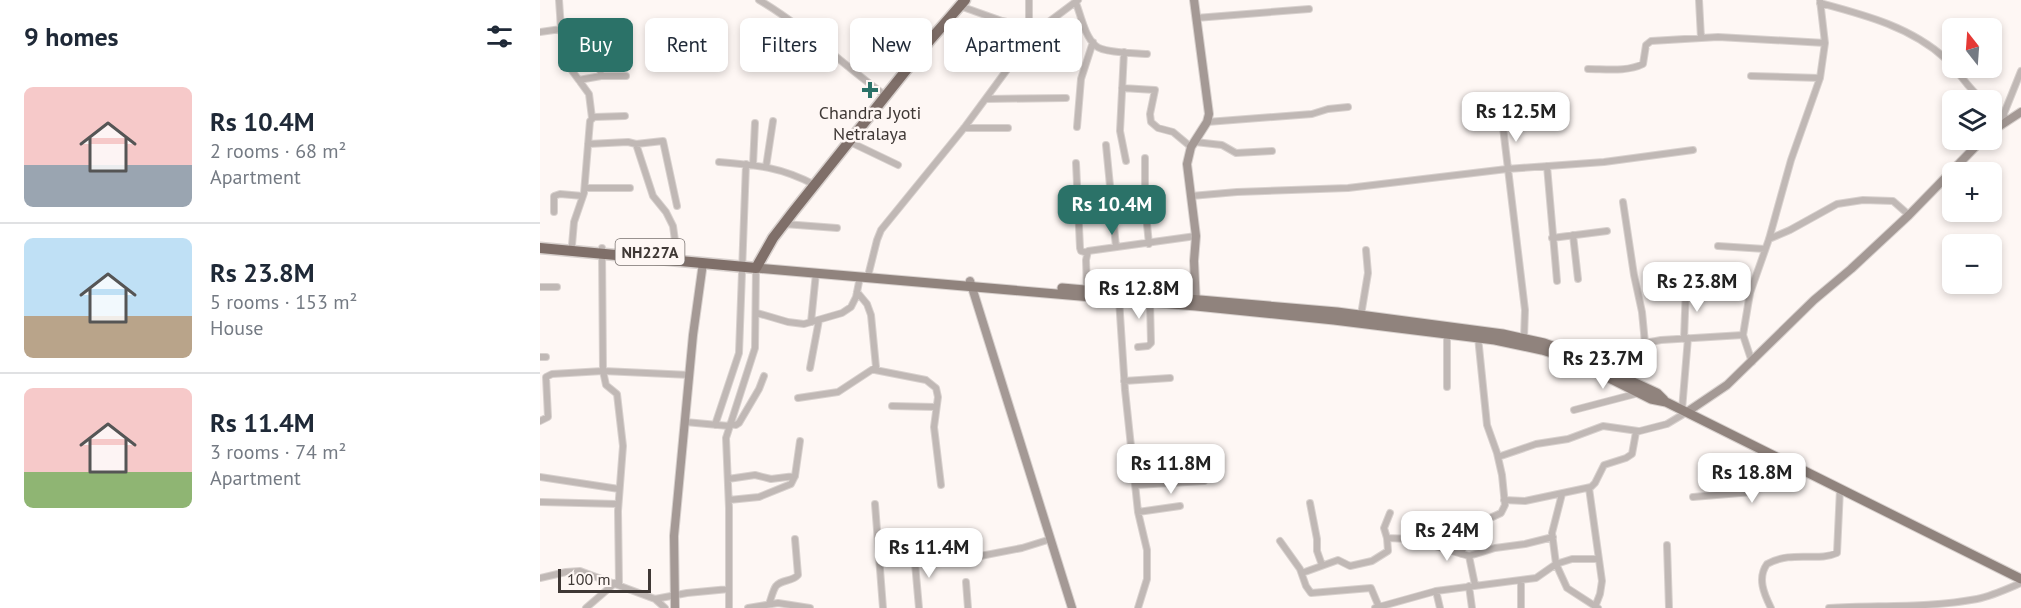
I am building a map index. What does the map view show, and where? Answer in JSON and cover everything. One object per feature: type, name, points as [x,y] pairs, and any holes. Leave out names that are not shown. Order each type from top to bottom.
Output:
[{"type":"highway","points":[[758,265],[784,224],[962,3]]},
{"type":"highway","name":"NH227A","points":[[540,243],[572,245],[703,263],[758,265]]},
{"type":"highway","name":"NH227A","points":[[540,248],[677,255],[741,264]]},
{"type":"main road","points":[[758,265],[1150,302],[1196,302],[1361,315],[1524,338],[1558,347],[1578,356],[1649,389],[1665,402]]},
{"type":"main road","points":[[758,265],[816,273],[865,274]]},
{"type":"main road","points":[[971,284],[1087,290],[1196,302],[1523,345],[1571,359],[1651,399],[1665,402],[1685,411],[2021,579]]},
{"type":"street","points":[[559,0],[560,18]]},
{"type":"street","points":[[759,0],[795,24],[887,97]]},
{"type":"street","points":[[1029,0],[1029,18]]},
{"type":"street","points":[[1194,0],[1209,114],[1208,123],[1193,145],[1187,164],[1196,236],[1194,261],[1196,302]]},
{"type":"street","points":[[1699,0],[1701,38]]},
{"type":"street","points":[[1752,362],[1743,335],[1750,293],[1769,239],[1791,160],[1820,78],[1825,43],[1820,1],[1873,17],[1922,41],[1947,61],[1969,90]]},
{"type":"street","points":[[1054,18],[1077,2],[1093,42],[1103,49],[1147,54]]},
{"type":"street","points":[[962,3],[995,18]]},
{"type":"street","points":[[1196,18],[1309,9]]},
{"type":"street","points":[[540,32],[558,29]]},
{"type":"street","points":[[1588,69],[1640,66],[1643,64],[1647,42],[1718,37],[1825,43]]},
{"type":"street","points":[[1077,127],[1082,79],[1093,42]]},
{"type":"street","points":[[1124,52],[1120,131],[1126,161]]},
{"type":"street","points":[[572,245],[574,222],[585,188],[592,118],[589,94],[574,72]]},
{"type":"street","points":[[601,72],[602,76]]},
{"type":"street","points":[[757,313],[804,324],[848,311],[881,230],[1006,72]]},
{"type":"street","points":[[2005,118],[2021,72]]},
{"type":"street","points":[[579,80],[602,76],[627,76]]},
{"type":"street","points":[[1750,76],[1820,78]]},
{"type":"street","points":[[1122,88],[1155,90],[1150,114],[1151,122],[1158,128],[1173,132],[1193,145],[1222,145],[1236,153],[1272,151]]},
{"type":"street","points":[[986,99],[1065,98]]},
{"type":"street","points":[[1208,123],[1312,114],[1328,109],[1348,107]]},
{"type":"street","points":[[2002,121],[2021,112]]},
{"type":"street","points":[[592,118],[625,116]]},
{"type":"street","points":[[1502,119],[1525,310],[1524,338]]},
{"type":"street","points":[[766,167],[773,120]]},
{"type":"street","points":[[715,425],[739,354],[741,264],[756,123]]},
{"type":"street","points":[[964,128],[1008,128]]},
{"type":"street","points":[[588,144],[628,141],[636,144],[660,141],[664,144],[677,206]]},
{"type":"street","points":[[850,142],[898,165]]},
{"type":"street","points":[[636,144],[653,196],[674,226],[677,255]]},
{"type":"street","points":[[1106,145],[1116,247]]},
{"type":"street","points":[[1191,196],[1237,192],[1328,190],[1507,169],[1604,162],[1693,150]]},
{"type":"street","points":[[1498,457],[1536,444],[1568,439],[1602,426],[1638,431],[1667,424],[1727,386],[1814,300],[1909,215],[1972,150]]},
{"type":"street","points":[[1145,158],[1145,205],[1149,244]]},
{"type":"street","points":[[719,162],[750,164],[792,173],[815,185]]},
{"type":"street","points":[[1076,163],[1080,248],[1087,253]]},
{"type":"street","points":[[1547,166],[1557,281]]},
{"type":"street","points":[[585,188],[630,188]]},
{"type":"street","points":[[554,212],[554,196],[560,194],[583,196]]},
{"type":"street","points":[[1769,239],[1846,202],[1893,201],[1909,215]]},
{"type":"street","points":[[1623,202],[1642,312],[1645,343]]},
{"type":"street","points":[[784,224],[837,228]]},
{"type":"street","points":[[1552,238],[1607,231]]},
{"type":"street","points":[[1573,235],[1578,279]]},
{"type":"street","points":[[1087,253],[1091,250],[1196,236]]},
{"type":"street","points":[[1718,246],[1765,249]]},
{"type":"street","points":[[602,250],[603,371],[606,385],[615,390],[618,398],[623,446],[618,504],[617,584]]},
{"type":"street","points":[[1361,315],[1368,273],[1366,250]]},
{"type":"street","points":[[1087,253],[1087,290]]},
{"type":"street","points":[[675,608],[674,536],[703,263]]},
{"type":"street","points":[[729,608],[729,500],[726,438],[755,348],[758,265]]},
{"type":"street","points":[[811,322],[816,273]]},
{"type":"street","points":[[971,284],[1072,608]]},
{"type":"street","points":[[540,287],[557,286]]},
{"type":"street","points":[[1685,411],[1686,287]]},
{"type":"street","points":[[798,398],[838,392],[875,370],[877,364],[871,315],[867,304],[857,292]]},
{"type":"street","points":[[1119,299],[1124,381],[1138,512],[1145,536],[1148,571],[1138,608]]},
{"type":"street","points":[[1138,347],[1148,346],[1151,343],[1150,302]]},
{"type":"street","points":[[810,368],[819,320]]},
{"type":"street","points":[[1447,334],[1447,387]]},
{"type":"street","points":[[1578,356],[1645,343],[1743,335]]},
{"type":"street","points":[[1472,608],[1472,586],[1465,555],[1464,530],[1501,513],[1504,508],[1498,457],[1486,425],[1478,338]]},
{"type":"street","points":[[875,370],[930,381],[936,388],[934,427],[941,485]]},
{"type":"street","points":[[540,421],[545,420],[549,414],[546,381],[548,375],[603,371],[690,375]]},
{"type":"street","points":[[685,422],[736,425],[759,389],[764,376]]},
{"type":"street","points":[[1124,381],[1170,378]]},
{"type":"street","points":[[1574,410],[1639,393]]},
{"type":"street","points":[[892,406],[936,407]]},
{"type":"street","points":[[1504,500],[1525,501],[1589,488],[1595,483],[1606,464],[1626,458],[1632,453],[1635,434],[1638,431]]},
{"type":"street","points":[[729,500],[766,495],[788,486],[795,476],[800,441]]},
{"type":"street","points":[[1693,497],[1752,492],[1758,479],[1763,452]]},
{"type":"street","points":[[1134,460],[1201,455]]},
{"type":"street","points":[[728,479],[755,475],[771,479],[795,476]]},
{"type":"street","points":[[540,477],[619,489]]},
{"type":"street","points":[[1136,485],[1204,481]]},
{"type":"street","points":[[1562,494],[1552,537],[1556,564],[1567,588],[1597,607],[1602,587],[1589,488]]},
{"type":"street","points":[[1771,608],[1762,588],[1762,574],[1767,564],[1791,556],[1837,553],[1840,489]]},
{"type":"street","points":[[540,502],[618,504]]},
{"type":"street","points":[[1310,503],[1317,551],[1322,565]]},
{"type":"street","points":[[874,504],[883,608]]},
{"type":"street","points":[[1138,512],[1180,506]]},
{"type":"street","points":[[1302,573],[1338,560],[1350,566],[1372,561],[1388,551],[1384,528],[1390,513]]},
{"type":"street","points":[[1387,538],[1411,539],[1465,555],[1552,537]]},
{"type":"street","points":[[769,604],[777,585],[780,582],[793,580],[798,575],[795,539]]},
{"type":"street","points":[[970,558],[1022,548],[1051,539]]},
{"type":"street","points":[[1280,541],[1302,573],[1311,593],[1371,588],[1377,607],[1399,604],[1436,591],[1536,578],[1556,564],[1572,559],[1598,559]]},
{"type":"street","points":[[1667,545],[1669,608]]},
{"type":"street","points":[[914,552],[920,608]]},
{"type":"street","points":[[540,578],[572,571],[591,574],[655,599],[666,608]]},
{"type":"street","points":[[1829,608],[1931,606],[1975,600],[2021,579]]},
{"type":"street","points":[[1521,581],[1521,608]]},
{"type":"street","points":[[966,582],[968,608]]},
{"type":"street","points":[[586,608],[617,584]]},
{"type":"street","points":[[655,599],[729,589]]},
{"type":"street","points":[[1436,591],[1440,608]]},
{"type":"street","points":[[1975,600],[1976,608]]},
{"type":"street","points":[[748,608],[778,603],[810,608]]},
{"type":"place","name":"Chandra Jyoti Netralaya","points":[[870,90]]}]
